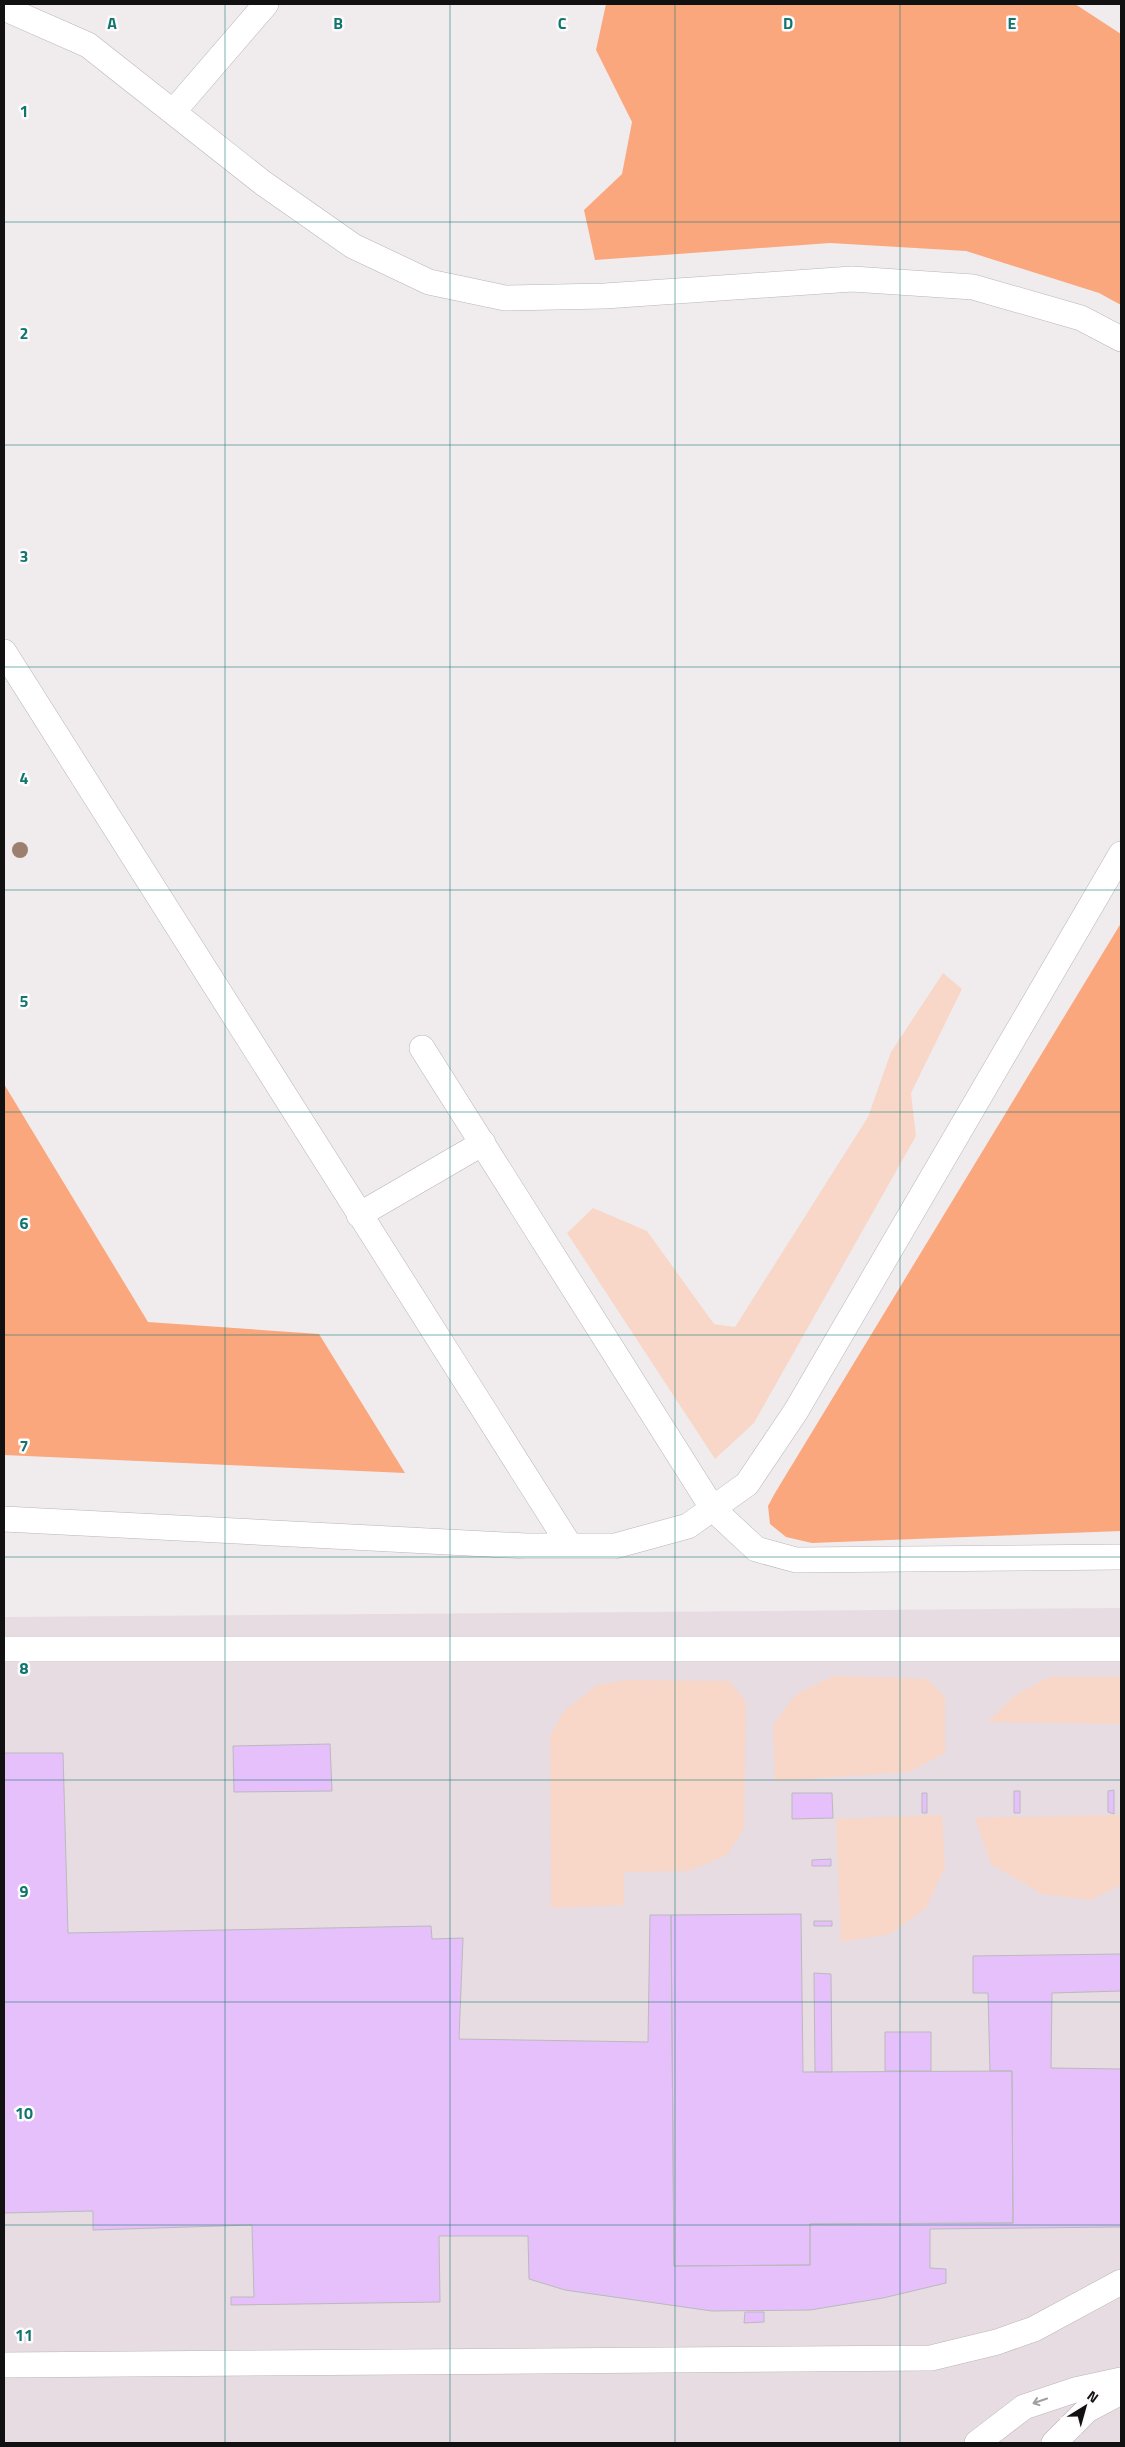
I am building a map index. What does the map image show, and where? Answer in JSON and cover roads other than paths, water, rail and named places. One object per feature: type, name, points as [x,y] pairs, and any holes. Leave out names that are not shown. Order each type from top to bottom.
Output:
[{"type":"lane","points":[[174,112],[266,4]]},
{"type":"lane","points":[[4,8],[88,45],[263,183],[353,246],[429,282],[505,298],[605,296],[852,279],[973,286],[1081,318],[1121,339]]},
{"type":"lane","points":[[4,652],[570,1546]]},
{"type":"lane","points":[[4,1519],[526,1546],[615,1546],[688,1526],[747,1484],[796,1411],[1121,854]]},
{"type":"lane","points":[[422,1048],[713,1508],[756,1549],[796,1560],[1121,1557]]},
{"type":"lane","points":[[359,1215],[483,1143]]},
{"type":"lane","points":[[4,1649],[1121,1649]]},
{"type":"lane","points":[[4,2365],[931,2358],[997,2342],[1034,2329],[1121,2282]]},
{"type":"lane","points":[[977,2443],[1024,2407],[1075,2390],[1121,2380]]},
{"type":"lane","points":[[1054,2443],[1087,2410],[1121,2392]]}]
